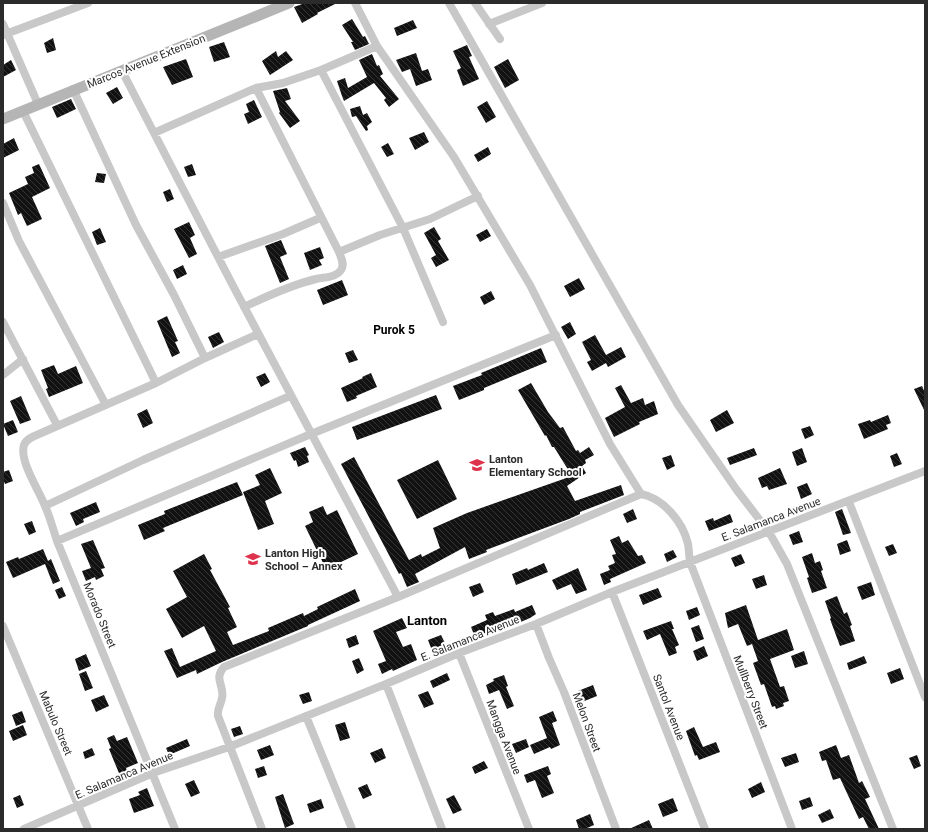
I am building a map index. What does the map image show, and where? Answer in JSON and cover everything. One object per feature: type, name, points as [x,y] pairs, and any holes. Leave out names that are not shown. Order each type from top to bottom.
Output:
[{"type":"street","points":[[5,34],[88,3]]},
{"type":"street","name":"Marcos Avenue Extension","points":[[3,119],[289,3]]},
{"type":"street","points":[[262,829],[218,713],[218,707],[222,697],[219,674],[224,667],[398,597],[641,494],[610,444],[530,285],[478,196],[429,120],[377,46],[355,3]]},
{"type":"street","points":[[449,3],[678,405],[736,489],[769,532],[787,564],[893,829]]},
{"type":"street","points":[[475,3],[500,39]]},
{"type":"street","points":[[489,24],[542,3]]},
{"type":"street","points":[[3,24],[5,34],[38,104]]},
{"type":"street","points":[[154,133],[256,88],[321,70],[377,46]]},
{"type":"street","points":[[321,70],[403,228],[443,322]]},
{"type":"street","points":[[122,71],[290,396],[398,597]]},
{"type":"street","points":[[244,307],[290,287],[316,279],[333,276],[339,272],[342,267],[342,260],[339,252],[320,218],[256,88]]},
{"type":"street","points":[[73,90],[136,225],[174,295],[205,358]]},
{"type":"street","points":[[23,111],[156,383]]},
{"type":"street","points":[[339,252],[380,235],[430,219],[478,196]]},
{"type":"street","points":[[3,203],[19,241],[106,405]]},
{"type":"street","points":[[218,257],[283,234],[320,218]]},
{"type":"street","points":[[3,322],[57,425]]},
{"type":"street","name":"Morado Street","points":[[175,829],[57,541],[45,506],[25,461],[23,451],[24,445],[30,439],[57,425],[156,383],[205,358],[258,334]]},
{"type":"street","points":[[57,541],[311,434],[556,335]]},
{"type":"street","points":[[3,375],[23,359]]},
{"type":"street","points":[[45,506],[143,460],[290,396]]},
{"type":"street","name":"E. Salamanca Avenue","points":[[24,829],[153,773],[230,747],[612,592],[849,502],[925,471]]},
{"type":"street","name":"Mullberry Street","points":[[641,494],[660,503],[678,520],[688,544],[690,562],[792,829]]},
{"type":"street","points":[[849,502],[925,697]]},
{"type":"street","name":"Santol Avenue","points":[[612,592],[705,829]]},
{"type":"street","name":"Melon Street","points":[[536,624],[564,692],[616,829]]},
{"type":"street","name":"Mabulo Street","points":[[3,626],[88,829]]},
{"type":"street","name":"Mangga Avenue","points":[[460,653],[529,829]]},
{"type":"street","points":[[386,684],[442,829]]},
{"type":"street","points":[[306,716],[352,829]]},
{"type":"building","points":[[305,3],[337,3],[317,13],[318,14],[302,23],[294,7]]},
{"type":"building","points":[[352,19],[369,44],[355,50],[351,42],[353,42],[342,25]]},
{"type":"building","points":[[413,20],[417,28],[397,36],[394,28]]},
{"type":"building","points":[[53,38],[56,50],[47,53],[44,43]]},
{"type":"building","points":[[224,42],[230,57],[214,62],[209,47]]},
{"type":"building","points":[[467,45],[472,56],[469,57],[479,79],[463,86],[457,70],[461,68],[453,51]]},
{"type":"building","points":[[276,51],[278,57],[286,51],[293,60],[270,75],[262,61]]},
{"type":"building","points":[[416,53],[422,71],[428,69],[432,80],[416,86],[410,69],[402,72],[396,60]]},
{"type":"building","points":[[372,54],[377,66],[379,65],[383,74],[380,76],[399,99],[389,107],[384,100],[386,98],[374,83],[344,101],[337,81],[345,78],[348,88],[367,77],[359,60]]},
{"type":"building","points":[[186,59],[193,77],[172,85],[163,67]]},
{"type":"building","points":[[508,59],[519,80],[505,88],[494,67]]},
{"type":"building","points":[[11,60],[16,70],[3,77],[3,65]]},
{"type":"building","points":[[117,87],[123,98],[113,104],[106,93]]},
{"type":"building","points":[[287,88],[291,99],[285,101],[300,121],[290,128],[279,113],[280,112],[273,91]]},
{"type":"building","points":[[71,99],[76,109],[57,118],[52,107]]},
{"type":"building","points":[[254,100],[262,117],[248,124],[244,114],[249,112],[246,104]]},
{"type":"building","points":[[487,101],[496,117],[486,123],[477,107]]},
{"type":"building","points":[[360,106],[363,115],[367,113],[372,122],[367,126],[368,130],[366,131],[356,116],[352,117],[350,109]]},
{"type":"building","points":[[424,132],[429,142],[415,150],[409,138]]},
{"type":"building","points":[[14,138],[19,150],[3,158],[3,144]]},
{"type":"building","points":[[388,143],[394,154],[387,157],[381,147]]},
{"type":"building","points":[[488,147],[491,154],[478,162],[474,155]]},
{"type":"building","points":[[39,164],[50,188],[32,197],[42,219],[27,226],[21,213],[18,215],[9,193],[28,184],[25,177],[34,173],[32,167]]},
{"type":"building","points":[[192,164],[196,175],[188,177],[184,167]]},
{"type":"building","points":[[97,173],[106,174],[104,183],[95,182]]},
{"type":"building","points":[[170,189],[174,199],[167,202],[163,192]]},
{"type":"building","points":[[189,222],[195,235],[190,238],[197,254],[189,258],[174,229]]},
{"type":"building","points":[[434,227],[441,239],[438,241],[449,260],[436,267],[431,258],[436,255],[424,233]]},
{"type":"building","points":[[100,228],[106,242],[97,245],[92,232]]},
{"type":"building","points":[[487,229],[491,236],[480,242],[476,235]]},
{"type":"building","points":[[281,240],[287,254],[280,257],[289,279],[280,283],[265,246]]},
{"type":"building","points":[[320,247],[324,258],[319,260],[322,265],[310,270],[304,253]]},
{"type":"building","points":[[183,265],[187,274],[177,279],[173,270]]},
{"type":"building","points":[[579,278],[585,289],[570,297],[564,286]]},
{"type":"building","points":[[342,280],[348,295],[323,305],[317,290]]},
{"type":"building","points":[[491,291],[495,299],[484,305],[480,297]]},
{"type":"building","points":[[167,316],[178,341],[175,342],[180,353],[172,357],[157,321]]},
{"type":"building","points":[[570,322],[576,334],[568,339],[561,327]]},
{"type":"building","points":[[219,332],[224,342],[213,348],[208,337]]},
{"type":"building","points":[[595,335],[606,355],[621,347],[626,357],[608,367],[606,363],[592,371],[587,362],[591,360],[582,342]]},
{"type":"building","points":[[541,348],[547,362],[459,400],[453,386],[482,375],[481,373]]},
{"type":"building","points":[[353,350],[358,360],[349,363],[345,353]]},
{"type":"building","points":[[54,365],[58,374],[76,366],[83,383],[49,397],[46,389],[48,388],[41,370]]},
{"type":"building","points":[[265,373],[270,382],[261,387],[256,377]]},
{"type":"building","points":[[371,373],[377,387],[356,396],[357,398],[347,402],[341,388]]},
{"type":"building","points":[[531,383],[548,412],[560,428],[563,427],[576,451],[578,450],[580,453],[589,447],[594,455],[585,460],[586,463],[582,466],[586,473],[567,486],[575,501],[621,485],[624,495],[580,512],[580,514],[569,519],[486,550],[487,552],[469,559],[465,547],[415,574],[419,582],[407,587],[401,573],[399,574],[341,464],[354,457],[409,560],[421,554],[422,557],[440,548],[433,528],[467,513],[572,476],[554,447],[552,447],[546,435],[545,436],[518,390]]},
{"type":"building","points":[[621,385],[631,403],[643,398],[645,405],[654,401],[658,414],[639,422],[640,424],[614,437],[605,418],[625,407],[615,388]]},
{"type":"building","points":[[922,386],[925,393],[925,412],[914,389]]},
{"type":"building","points":[[436,395],[442,409],[357,440],[352,427]]},
{"type":"building","points":[[21,396],[31,420],[20,424],[10,401]]},
{"type":"building","points":[[147,409],[153,423],[143,428],[137,414]]},
{"type":"building","points":[[727,410],[734,423],[716,432],[710,420]]},
{"type":"building","points":[[888,415],[891,423],[886,425],[888,429],[864,439],[858,424],[870,420],[871,422]]},
{"type":"building","points":[[13,420],[18,432],[8,436],[3,424]]},
{"type":"building","points":[[810,426],[814,435],[805,439],[801,429]]},
{"type":"building","points":[[305,447],[309,455],[307,456],[309,462],[298,467],[296,460],[294,461],[290,453]]},
{"type":"building","points":[[754,448],[757,455],[730,465],[727,458]]},
{"type":"building","points":[[802,448],[807,462],[797,466],[792,452]]},
{"type":"building","points":[[897,453],[902,464],[894,467],[890,456]]},
{"type":"building","points":[[671,455],[675,466],[667,470],[662,458]]},
{"type":"building","points":[[438,460],[457,499],[417,519],[397,480]]},
{"type":"building","points":[[270,468],[282,493],[265,501],[274,524],[258,530],[243,492],[260,485],[255,475]]},
{"type":"building","points":[[780,468],[787,484],[769,490],[767,486],[762,488],[758,478]]},
{"type":"building","points":[[9,470],[13,481],[5,484],[3,472]]},
{"type":"building","points":[[237,482],[243,495],[163,528],[165,531],[144,540],[138,525],[165,514],[164,511]]},
{"type":"building","points":[[807,483],[812,494],[801,499],[797,487]]},
{"type":"building","points":[[96,502],[100,512],[83,519],[84,522],[76,526],[70,513]]},
{"type":"building","points":[[323,506],[327,515],[337,510],[358,554],[326,569],[305,526],[313,522],[309,512]]},
{"type":"building","points":[[633,509],[637,519],[627,523],[623,514]]},
{"type":"building","points":[[842,509],[851,533],[843,535],[835,512]]},
{"type":"building","points":[[730,514],[733,522],[709,531],[705,521],[713,518],[714,521]]},
{"type":"building","points":[[32,521],[36,532],[29,535],[24,524]]},
{"type":"building","points":[[799,531],[803,542],[793,545],[789,535]]},
{"type":"building","points":[[619,536],[622,543],[628,540],[638,556],[642,555],[646,563],[610,579],[611,582],[604,585],[600,574],[610,570],[608,566],[615,563],[612,555],[616,554],[610,540]]},
{"type":"building","points":[[93,540],[105,568],[101,569],[104,576],[96,580],[95,577],[86,581],[82,571],[91,568],[81,544]]},
{"type":"building","points":[[847,540],[851,551],[840,555],[837,544]]},
{"type":"building","points":[[893,544],[897,553],[889,556],[885,547]]},
{"type":"building","points":[[43,549],[48,561],[51,559],[60,581],[53,584],[45,564],[13,578],[6,562],[18,557],[19,559]]},
{"type":"building","points":[[673,550],[677,557],[667,562],[664,554]]},
{"type":"building","points":[[812,553],[815,563],[820,561],[823,570],[821,571],[827,588],[812,593],[807,578],[809,577],[802,557]]},
{"type":"building","points":[[204,554],[212,569],[210,570],[230,607],[228,608],[237,627],[227,632],[233,645],[269,631],[268,628],[303,613],[304,616],[318,609],[317,607],[355,589],[360,601],[308,626],[197,674],[196,670],[177,678],[164,651],[172,648],[180,667],[216,651],[204,626],[182,638],[166,609],[187,597],[173,571]]},
{"type":"building","points":[[741,554],[745,563],[735,567],[731,558]]},
{"type":"building","points":[[544,563],[548,572],[516,585],[512,574],[527,568],[528,570]]},
{"type":"building","points":[[578,568],[587,590],[576,594],[571,584],[557,590],[552,580]]},
{"type":"building","points":[[764,575],[767,585],[756,589],[752,579]]},
{"type":"building","points":[[871,582],[875,595],[862,600],[857,587]]},
{"type":"building","points":[[480,583],[484,592],[473,597],[469,587]]},
{"type":"building","points":[[62,587],[66,596],[59,599],[55,590]]},
{"type":"building","points":[[658,588],[662,597],[643,605],[639,595]]},
{"type":"building","points":[[837,596],[844,614],[847,612],[852,625],[850,626],[855,641],[840,646],[825,601]]},
{"type":"building","points":[[532,605],[536,614],[530,618],[507,628],[491,633],[490,631],[475,637],[471,627],[487,620],[485,615],[493,612],[495,616],[514,609],[515,612]]},
{"type":"building","points":[[746,605],[758,640],[787,629],[794,650],[770,659],[780,687],[784,686],[789,701],[783,703],[784,706],[776,709],[775,706],[772,707],[764,684],[761,685],[753,663],[758,661],[752,644],[747,646],[738,624],[728,628],[725,613]]},
{"type":"building","points":[[697,607],[700,615],[689,620],[686,611]]},
{"type":"building","points":[[402,618],[407,628],[396,632],[403,647],[411,644],[417,660],[393,671],[392,669],[382,674],[378,664],[386,661],[373,631]]},
{"type":"building","points":[[671,621],[674,629],[672,629],[679,645],[675,647],[677,653],[669,656],[660,634],[647,640],[643,631]]},
{"type":"building","points":[[699,625],[704,639],[696,642],[691,628]]},
{"type":"building","points":[[356,635],[359,644],[349,648],[346,639]]},
{"type":"building","points":[[441,635],[447,647],[433,653],[428,640]]},
{"type":"building","points":[[704,646],[708,656],[697,661],[693,651]]},
{"type":"building","points":[[804,651],[808,664],[795,668],[791,656]]},
{"type":"building","points":[[86,654],[91,666],[79,671],[75,659]]},
{"type":"building","points":[[864,656],[867,663],[849,670],[847,663]]},
{"type":"building","points":[[359,658],[364,670],[357,674],[352,661]]},
{"type":"building","points":[[900,668],[904,679],[891,684],[887,673]]},
{"type":"building","points":[[86,671],[93,688],[85,691],[79,674]]},
{"type":"building","points":[[447,673],[450,680],[433,688],[430,681]]},
{"type":"building","points":[[504,675],[508,686],[506,687],[514,706],[507,709],[499,690],[489,694],[486,685],[494,681],[493,679]]},
{"type":"building","points":[[593,685],[597,696],[582,702],[578,691]]},
{"type":"building","points":[[428,691],[434,704],[424,708],[418,695]]},
{"type":"building","points":[[309,692],[312,701],[303,704],[299,695]]},
{"type":"building","points":[[104,695],[109,706],[96,712],[91,700]]},
{"type":"building","points":[[22,711],[26,722],[16,726],[12,715]]},
{"type":"building","points":[[553,711],[557,721],[552,723],[560,745],[551,749],[550,747],[534,754],[530,745],[547,738],[539,717]]},
{"type":"building","points":[[345,722],[350,738],[340,741],[335,725]]},
{"type":"building","points":[[23,725],[27,735],[13,741],[9,731]]},
{"type":"building","points":[[240,726],[243,734],[234,737],[231,729]]},
{"type":"building","points":[[694,727],[703,747],[716,742],[720,752],[699,760],[697,755],[695,756],[686,731]]},
{"type":"building","points":[[114,735],[117,741],[127,737],[138,763],[126,768],[129,775],[121,778],[109,749],[111,748],[107,738]]},
{"type":"building","points":[[187,739],[190,746],[169,755],[166,748]]},
{"type":"building","points":[[526,739],[529,747],[516,753],[512,744]]},
{"type":"building","points":[[270,745],[274,755],[261,760],[257,750]]},
{"type":"building","points":[[836,745],[841,758],[849,755],[859,783],[862,781],[870,797],[865,799],[879,829],[869,829],[863,817],[859,819],[840,778],[833,780],[826,760],[822,761],[819,752]]},
{"type":"building","points":[[92,748],[95,755],[85,759],[83,752]]},
{"type":"building","points":[[382,748],[386,758],[375,763],[370,753]]},
{"type":"building","points":[[796,753],[799,762],[785,767],[781,758]]},
{"type":"building","points":[[917,755],[921,766],[914,769],[909,758]]},
{"type":"building","points":[[484,761],[488,768],[475,774],[472,767]]},
{"type":"building","points":[[264,766],[267,775],[258,778],[255,769]]},
{"type":"building","points":[[548,766],[551,774],[547,776],[554,793],[542,798],[535,780],[527,783],[524,775]]},
{"type":"building","points":[[194,780],[200,793],[191,797],[185,784]]},
{"type":"building","points":[[761,782],[765,792],[752,798],[748,789]]},
{"type":"building","points":[[367,784],[372,795],[363,799],[358,788]]},
{"type":"building","points":[[147,788],[154,806],[134,813],[129,799],[140,795],[138,792]]},
{"type":"building","points":[[283,794],[294,824],[285,828],[275,797]]},
{"type":"building","points":[[20,795],[24,805],[17,808],[13,798]]},
{"type":"building","points":[[454,795],[462,810],[453,814],[446,799]]},
{"type":"building","points":[[810,797],[813,806],[802,810],[799,801]]},
{"type":"building","points":[[673,798],[678,811],[663,817],[658,804]]},
{"type":"building","points":[[321,799],[324,808],[310,813],[307,804]]},
{"type":"building","points":[[830,809],[834,818],[822,823],[818,815]]},
{"type":"building","points":[[590,814],[594,825],[585,829],[579,829],[576,820]]},
{"type":"building","points":[[649,820],[653,829],[629,829]]},
{"type":"place","name":"Lanton Elementary School","points":[[477,465]]},
{"type":"place","name":"Lanton High School – Annex","points":[[253,559]]},
{"type":"district","name":"Purok 5","points":[[394,330]]},
{"type":"district","name":"Lanton","points":[[427,620]]}]
